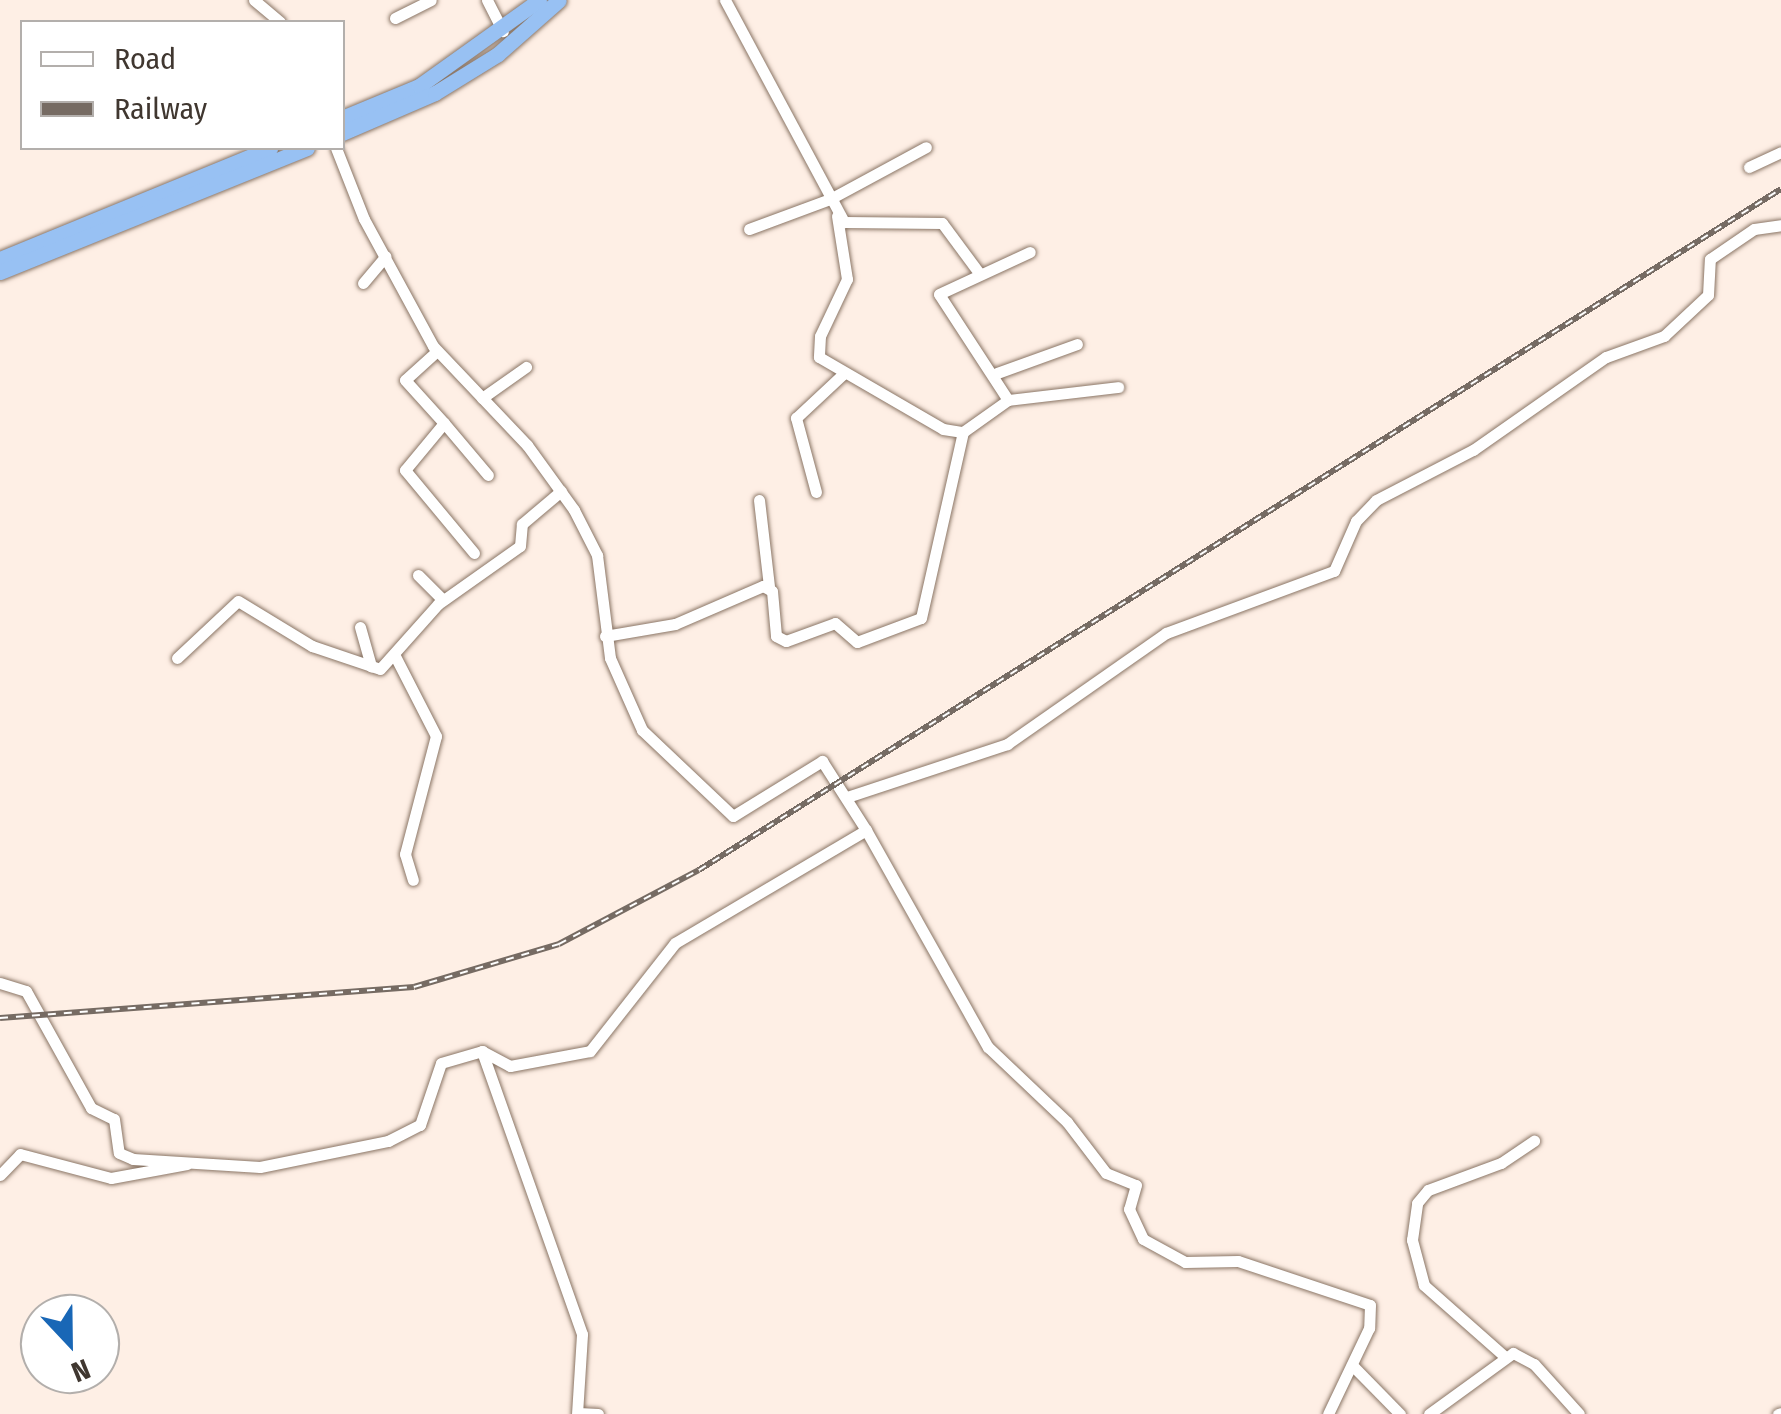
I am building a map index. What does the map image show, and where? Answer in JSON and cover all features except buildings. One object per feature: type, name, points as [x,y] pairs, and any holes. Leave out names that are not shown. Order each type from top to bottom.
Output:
[{"type":"highway","points":[[345,117],[419,86],[504,31],[540,0]]},
{"type":"highway","points":[[345,132],[451,84],[560,0]]},
{"type":"highway","points":[[0,259],[265,150]]},
{"type":"highway","points":[[0,272],[302,150]]},
{"type":"street","points":[[254,0],[278,20]]},
{"type":"street","points":[[395,18],[431,0]]},
{"type":"street","points":[[487,0],[504,31]]},
{"type":"street","points":[[724,0],[832,203],[850,225],[942,222],[979,273]]},
{"type":"street","points":[[749,228],[832,203],[926,147]]},
{"type":"street","points":[[337,150],[386,256],[438,351],[561,491],[597,555],[605,636],[642,730],[733,816],[818,762],[847,796],[988,1047],[1067,1122],[1106,1173],[1136,1184],[1129,1209],[1143,1240],[1185,1262],[1238,1261],[1360,1297],[1373,1316],[1328,1414]]},
{"type":"street","points":[[1749,167],[1781,152]]},
{"type":"street","points":[[832,203],[847,278],[816,348],[842,376],[963,432]]},
{"type":"street","points":[[847,796],[1007,744],[1166,633],[1334,571],[1356,520],[1376,500],[1473,450],[1606,357],[1664,336],[1708,296],[1710,259],[1754,229],[1781,225]]},
{"type":"street","points":[[1008,400],[997,373],[939,294],[1030,252]]},
{"type":"street","points":[[363,283],[386,256]]},
{"type":"street","points":[[997,373],[1076,344]]},
{"type":"street","points":[[438,351],[405,380],[488,475]]},
{"type":"street","points":[[482,398],[526,368]]},
{"type":"street","points":[[816,492],[796,418],[842,376]]},
{"type":"street","points":[[758,500],[776,636],[786,641],[835,623],[856,642],[921,618],[963,432],[1008,400],[1118,387]]},
{"type":"street","points":[[444,423],[404,470],[474,553]]},
{"type":"street","points":[[176,658],[238,601],[312,646],[380,668],[443,600],[520,546],[522,524],[561,491]]},
{"type":"street","points":[[418,574],[443,600]]},
{"type":"street","points":[[605,636],[675,624],[769,586]]},
{"type":"street","points":[[360,627],[371,666]]},
{"type":"street","points":[[395,656],[436,736],[405,854],[414,880]]},
{"type":"street","points":[[0,983],[32,1000],[90,1108],[114,1119],[122,1156],[274,1165],[414,1132],[441,1063],[482,1051],[510,1066],[590,1052],[675,943],[866,830]]},
{"type":"street","points":[[482,1051],[582,1334],[577,1414],[598,1414]]},
{"type":"street","points":[[1534,1141],[1501,1163],[1428,1190],[1417,1203],[1412,1240],[1424,1285],[1502,1355],[1534,1364],[1579,1414]]},
{"type":"street","points":[[0,1175],[20,1154],[71,1174],[111,1178],[205,1160]]},
{"type":"street","points":[[1429,1414],[1502,1355]]},
{"type":"street","points":[[1352,1365],[1400,1414]]},
{"type":"railway","points":[[0,1018],[414,987],[559,944],[699,870],[1781,189]]}]
